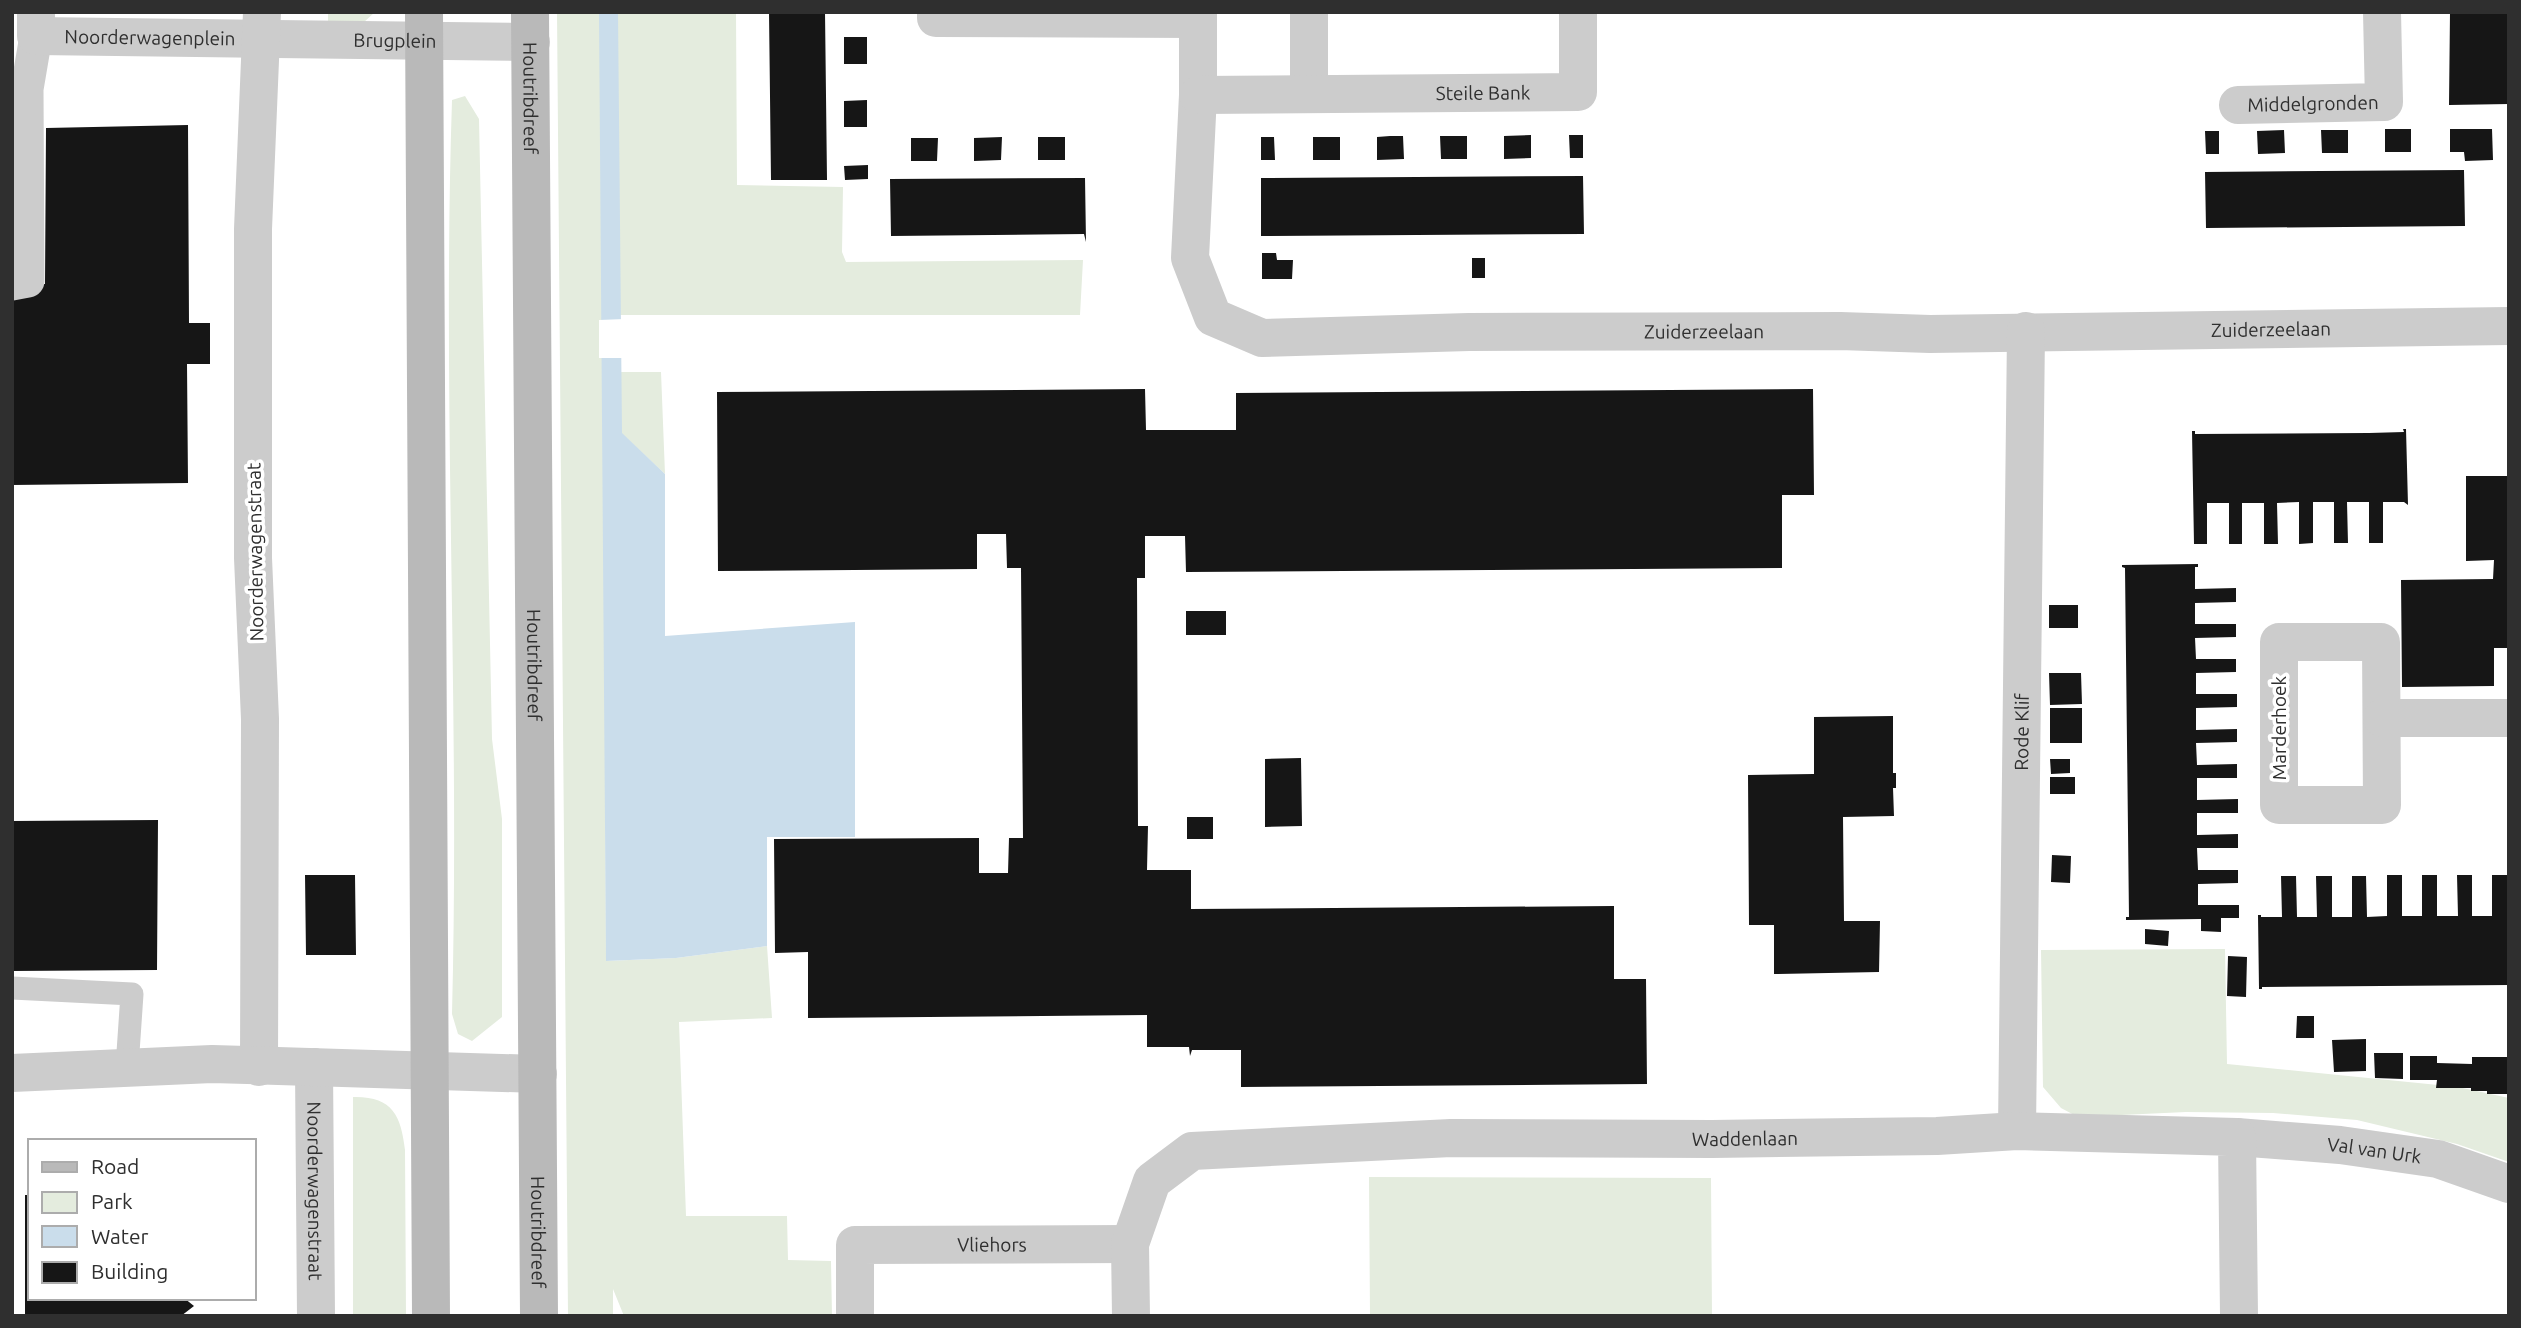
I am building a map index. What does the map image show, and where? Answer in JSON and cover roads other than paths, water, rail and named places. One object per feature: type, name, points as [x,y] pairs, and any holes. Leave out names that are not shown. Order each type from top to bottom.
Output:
[{"type":"main road","points":[[424,26],[431,1316]]},
{"type":"main road","name":"Houtribdreef","points":[[530,27],[540,1316]]},
{"type":"street","points":[[936,12],[936,18],[1198,15]]},
{"type":"street","points":[[1309,12],[1309,94]]},
{"type":"street","name":"Steile Bank","points":[[1198,95],[1578,92],[1578,12]]},
{"type":"street","name":"Middelgronden","points":[[2238,105],[2384,102],[2382,12]]},
{"type":"street","name":"Zuiderzeelaan","points":[[1198,15],[1198,95],[1190,258],[1213,317],[1262,338],[1469,332],[1840,331],[1930,334],[2509,326]]},
{"type":"street","points":[[12,284],[28,281],[27,89],[36,24]]},
{"type":"street","name":"Noorderwagenplein","points":[[36,24],[261,25]]},
{"type":"street","name":"Brugplein","points":[[261,25],[530,27]]},
{"type":"street","name":"Noorderwagenstraat","points":[[259,1067],[260,719],[253,558],[253,229],[261,25]]},
{"type":"street","name":"Rode Klif","points":[[2017,1131],[2026,331]]},
{"type":"street","name":"Marderhoek","points":[[2278,642],[2381,642],[2382,718],[2382,805],[2279,805],[2278,642]]},
{"type":"street","points":[[2382,718],[2509,718]]},
{"type":"street","points":[[12,1073],[212,1064],[538,1074]]},
{"type":"street","name":"Noorderwagenstraat","points":[[314,1067],[316,1316]]},
{"type":"street","name":"Waddenlaan","points":[[1130,1244],[1152,1181],[1192,1151],[1451,1138],[1712,1139],[1924,1136],[2017,1131],[2237,1137]]},
{"type":"street","points":[[2237,1137],[2239,1316]]},
{"type":"street","name":"Val van Urk","points":[[2237,1137],[2340,1145],[2438,1159],[2509,1184]]},
{"type":"street","points":[[1130,1244],[1131,1316]]},
{"type":"street","name":"Vliehors","points":[[855,1316],[855,1245],[1130,1244]]},
{"type":"lane","points":[[12,988],[132,994],[128,1067]]},
{"type":"water","points":[[599,12],[618,12],[622,433],[665,474],[665,636],[855,622],[855,837],[767,837],[767,946],[676,958],[606,961]]}]
